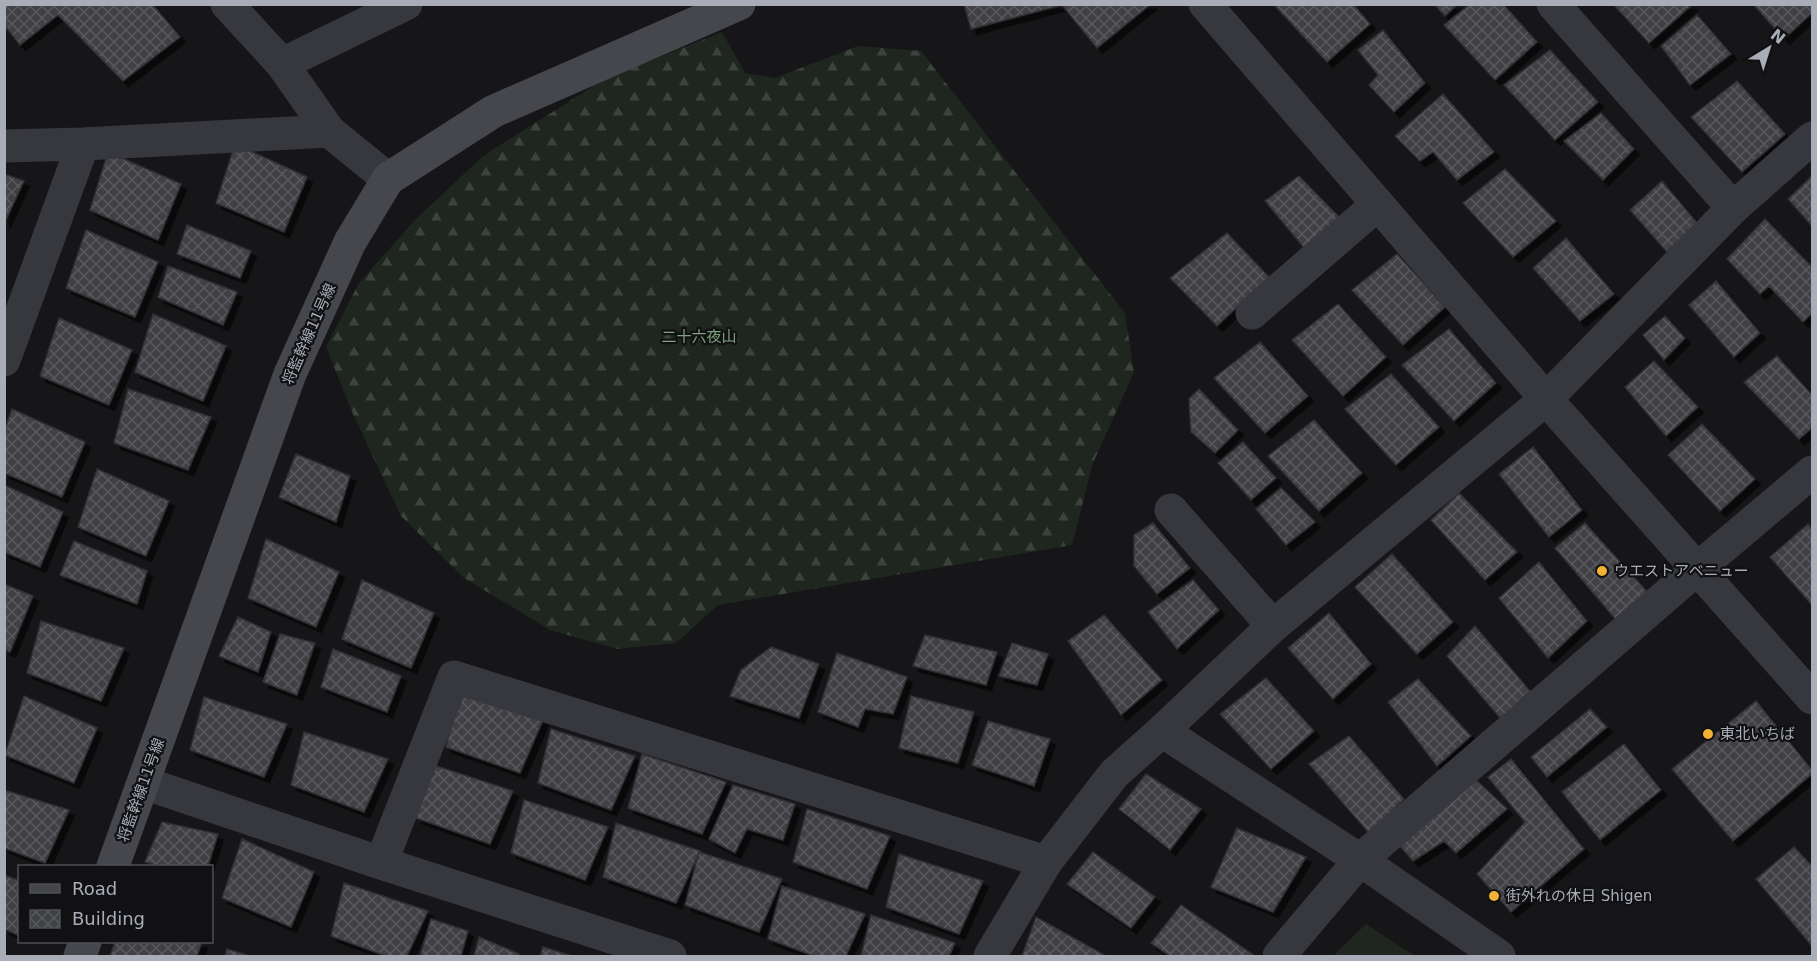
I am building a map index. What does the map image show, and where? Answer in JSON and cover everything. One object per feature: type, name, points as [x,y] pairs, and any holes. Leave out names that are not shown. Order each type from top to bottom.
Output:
[{"type":"street","points":[[227,4],[282,64],[329,130],[388,179]]},
{"type":"street","points":[[282,64],[406,4]]},
{"type":"street","name":"将監幹線11号線","points":[[114,865],[290,374],[350,242],[388,179],[494,111],[739,4]]},
{"type":"street","points":[[1205,4],[1546,399],[1812,698]]},
{"type":"street","points":[[1553,4],[1733,208]]},
{"type":"street","points":[[4,146],[83,144],[329,130]]},
{"type":"street","points":[[990,957],[1046,862],[1114,774],[1273,626],[1546,399],[1733,208],[1812,138]]},
{"type":"street","points":[[4,360],[83,144]]},
{"type":"street","points":[[1252,313],[1378,204]]},
{"type":"street","points":[[1279,957],[1360,860],[1812,472]]},
{"type":"street","points":[[1171,510],[1273,626]]},
{"type":"street","points":[[381,863],[454,677],[1046,862]]},
{"type":"street","points":[[1162,731],[1360,860],[1499,957]]},
{"type":"street","points":[[144,783],[670,957]]},
{"type":"green space","name":"二十六夜山","points":[[722,32],[745,73],[775,78],[858,46],[921,51],[1125,313],[1134,372],[1093,463],[1072,545],[718,605],[676,643],[617,649],[550,630],[464,578],[401,516],[353,414],[326,347],[359,283],[415,220],[483,156],[603,80]]},
{"type":"green space","points":[[1366,924],[1415,956],[1333,956]]},
{"type":"building","points":[[4,4],[152,4],[180,37],[123,81],[58,15],[20,45],[4,25]]},
{"type":"building","points":[[964,4],[1151,4],[1097,48],[1062,5],[971,29]]},
{"type":"building","points":[[1279,4],[1353,4],[1370,24],[1327,62],[1276,7]]},
{"type":"building","points":[[1434,4],[1458,4],[1445,16]]},
{"type":"building","points":[[1470,4],[1503,4],[1537,42],[1495,80],[1444,25]]},
{"type":"building","points":[[1613,4],[1691,4],[1692,5],[1649,43]]},
{"type":"building","points":[[1753,4],[1812,4],[1812,13],[1784,39]]},
{"type":"building","points":[[1697,15],[1731,54],[1690,85],[1661,46]]},
{"type":"building","points":[[1383,30],[1425,83],[1394,112],[1369,85],[1378,75],[1358,50]]},
{"type":"building","points":[[1550,50],[1598,102],[1555,140],[1504,85]]},
{"type":"building","points":[[1737,81],[1785,134],[1742,172],[1691,117]]},
{"type":"building","points":[[1443,94],[1494,152],[1457,180],[1433,152],[1420,161],[1395,136]]},
{"type":"building","points":[[1601,113],[1634,149],[1603,180],[1564,141]]},
{"type":"building","points":[[235,144],[307,177],[284,232],[216,203]]},
{"type":"building","points":[[108,152],[181,184],[158,240],[90,210]]},
{"type":"building","points":[[1505,169],[1556,221],[1513,257],[1463,203]]},
{"type":"building","points":[[4,174],[24,181],[4,224]]},
{"type":"building","points":[[1299,176],[1340,218],[1305,249],[1265,201]]},
{"type":"building","points":[[1812,176],[1812,226],[1788,199]]},
{"type":"building","points":[[1662,181],[1697,223],[1667,252],[1630,210]]},
{"type":"building","points":[[1765,219],[1812,267],[1812,313],[1803,322],[1769,286],[1760,294],[1727,259]]},
{"type":"building","points":[[187,225],[251,251],[240,278],[177,254]]},
{"type":"building","points":[[86,230],[158,262],[135,317],[66,288]]},
{"type":"building","points":[[1227,233],[1269,277],[1217,326],[1170,278]]},
{"type":"building","points":[[1566,238],[1614,294],[1580,321],[1533,268]]},
{"type":"building","points":[[1397,254],[1445,307],[1403,345],[1352,290]]},
{"type":"building","points":[[168,266],[237,292],[223,325],[158,297]]},
{"type":"building","points":[[1716,281],[1760,333],[1734,357],[1689,305]]},
{"type":"building","points":[[1338,304],[1386,357],[1343,396],[1292,340]]},
{"type":"building","points":[[153,314],[226,346],[203,401],[135,372]]},
{"type":"building","points":[[1665,316],[1685,338],[1664,360],[1643,335]]},
{"type":"building","points":[[59,318],[132,350],[109,405],[40,376]]},
{"type":"building","points":[[1449,329],[1496,383],[1454,421],[1402,365]]},
{"type":"building","points":[[1260,342],[1308,396],[1265,433],[1214,378]]},
{"type":"building","points":[[1777,356],[1812,395],[1812,428],[1799,439],[1744,382]]},
{"type":"building","points":[[1654,361],[1698,407],[1666,436],[1625,387]]},
{"type":"building","points":[[1391,374],[1439,427],[1396,465],[1345,409]]},
{"type":"building","points":[[128,389],[211,417],[188,470],[114,443]]},
{"type":"building","points":[[1199,389],[1238,430],[1215,453],[1191,432],[1189,399]]},
{"type":"building","points":[[12,409],[85,442],[62,497],[4,473],[4,432]]},
{"type":"building","points":[[1314,420],[1362,473],[1319,511],[1268,456]]},
{"type":"building","points":[[1702,424],[1755,479],[1720,511],[1668,455]]},
{"type":"building","points":[[1243,442],[1276,478],[1251,500],[1218,463]]},
{"type":"building","points":[[1533,447],[1582,510],[1549,537],[1499,474]]},
{"type":"building","points":[[296,454],[350,476],[336,522],[279,497]]},
{"type":"building","points":[[97,469],[169,501],[146,556],[78,527]]},
{"type":"building","points":[[4,485],[63,512],[40,567],[4,552]]},
{"type":"building","points":[[1281,488],[1315,522],[1286,545],[1256,509]]},
{"type":"building","points":[[1459,493],[1517,552],[1485,580],[1431,520]]},
{"type":"building","points":[[1153,523],[1190,568],[1157,594],[1134,566],[1134,535]]},
{"type":"building","name":"ウエストアベニュー","points":[[1585,523],[1650,595],[1617,621],[1555,548]]},
{"type":"building","points":[[1808,524],[1812,530],[1812,605],[1770,557]]},
{"type":"building","points":[[266,539],[339,572],[316,627],[248,598]]},
{"type":"building","points":[[74,541],[147,571],[137,604],[60,575]]},
{"type":"building","points":[[1392,554],[1453,622],[1417,654],[1355,587]]},
{"type":"building","points":[[1539,562],[1587,621],[1548,658],[1499,598]]},
{"type":"building","points":[[362,580],[434,613],[411,668],[342,639]]},
{"type":"building","points":[[1193,580],[1219,610],[1177,649],[1148,612]]},
{"type":"building","points":[[4,584],[33,596],[10,652],[4,649]]},
{"type":"building","points":[[1329,613],[1371,664],[1333,699],[1288,648]]},
{"type":"building","points":[[1104,615],[1162,680],[1121,715],[1068,641]]},
{"type":"building","points":[[238,617],[271,632],[258,672],[219,656]]},
{"type":"building","points":[[41,621],[124,648],[101,701],[27,673]]},
{"type":"building","points":[[1475,626],[1530,691],[1501,719],[1447,656]]},
{"type":"building","points":[[280,634],[315,643],[297,695],[263,682]]},
{"type":"building","points":[[925,635],[997,652],[986,685],[913,666]]},
{"type":"building","points":[[1012,643],[1048,654],[1037,685],[999,676]]},
{"type":"building","points":[[771,647],[819,664],[799,718],[730,696],[741,670]]},
{"type":"building","points":[[333,649],[401,676],[387,712],[321,687]]},
{"type":"building","points":[[837,653],[907,677],[893,714],[865,709],[858,727],[818,712]]},
{"type":"building","points":[[1266,678],[1314,731],[1271,769],[1220,714]]},
{"type":"building","points":[[1418,679],[1471,736],[1437,766],[1388,702]]},
{"type":"building","points":[[459,693],[543,720],[520,773],[446,747]]},
{"type":"building","points":[[24,696],[97,728],[74,783],[5,755]]},
{"type":"building","points":[[911,696],[974,712],[958,763],[899,748]]},
{"type":"building","points":[[204,697],[287,724],[264,777],[190,750]]},
{"type":"building","points":[[1756,701],[1812,770],[1812,774],[1733,841],[1672,769]]},
{"type":"building","points":[[1590,709],[1607,727],[1547,777],[1531,757]]},
{"type":"building","points":[[988,721],[1050,739],[1034,786],[972,765]]},
{"type":"building","points":[[551,729],[635,756],[611,810],[538,783]]},
{"type":"building","points":[[304,732],[388,759],[364,812],[291,785]]},
{"type":"building","points":[[1349,736],[1404,799],[1369,833],[1309,764]]},
{"type":"building","points":[[1624,744],[1661,790],[1600,840],[1562,792]]},
{"type":"building","points":[[642,754],[726,782],[702,834],[628,808]]},
{"type":"building","points":[[1511,759],[1584,849],[1511,912],[1477,874],[1525,822],[1488,777]]},
{"type":"building","points":[[430,764],[513,791],[490,844],[416,818]]},
{"type":"building","points":[[1146,774],[1201,809],[1170,850],[1119,809]]},
{"type":"building","points":[[1475,779],[1507,809],[1456,853],[1444,841],[1413,861],[1399,845]]},
{"type":"building","points":[[733,785],[795,804],[783,840],[747,829],[735,853],[709,839]]},
{"type":"building","points":[[4,790],[69,810],[45,863],[4,848]]},
{"type":"building","points":[[524,800],[608,827],[585,880],[511,853]]},
{"type":"building","points":[[807,809],[890,836],[867,889],[793,862]]},
{"type":"building","points":[[162,822],[218,834],[208,865],[156,865],[145,862]]},
{"type":"building","points":[[616,823],[700,851],[676,903],[603,877]]},
{"type":"building","points":[[1237,828],[1306,857],[1273,912],[1211,887]]},
{"type":"building","points":[[242,839],[314,872],[291,927],[222,898]]},
{"type":"building","points":[[1794,847],[1812,866],[1811,945],[1756,879]]},
{"type":"building","points":[[699,852],[782,879],[759,932],[685,905]]},
{"type":"building","points":[[1093,852],[1155,897],[1131,928],[1067,884]]},
{"type":"building","points":[[899,854],[983,881],[959,934],[886,907]]},
{"type":"building","points":[[4,875],[18,880],[18,935],[4,929]]},
{"type":"building","points":[[344,883],[428,911],[407,956],[386,956],[331,936]]},
{"type":"building","points":[[782,886],[865,914],[846,956],[814,956],[768,939]]},
{"type":"building","points":[[1181,905],[1255,956],[1170,956],[1151,943]]},
{"type":"building","points":[[871,915],[955,943],[949,956],[861,956]]},
{"type":"building","points":[[1036,917],[1106,956],[1022,956]]},
{"type":"building","points":[[431,919],[468,931],[461,956],[420,956]]},
{"type":"building","points":[[479,937],[519,954],[518,956],[474,956]]},
{"type":"building","points":[[115,943],[202,943],[197,956],[110,956]]},
{"type":"building","points":[[543,947],[572,956],[540,956]]},
{"type":"building","points":[[227,949],[250,956],[225,956]]},
{"type":"place","name":"ウエストアベニュー","points":[[1602,571]]},
{"type":"place","name":"東北いちば","points":[[1708,734]]},
{"type":"place","name":"街外れの休日 Shigen","points":[[1494,896]]}]
